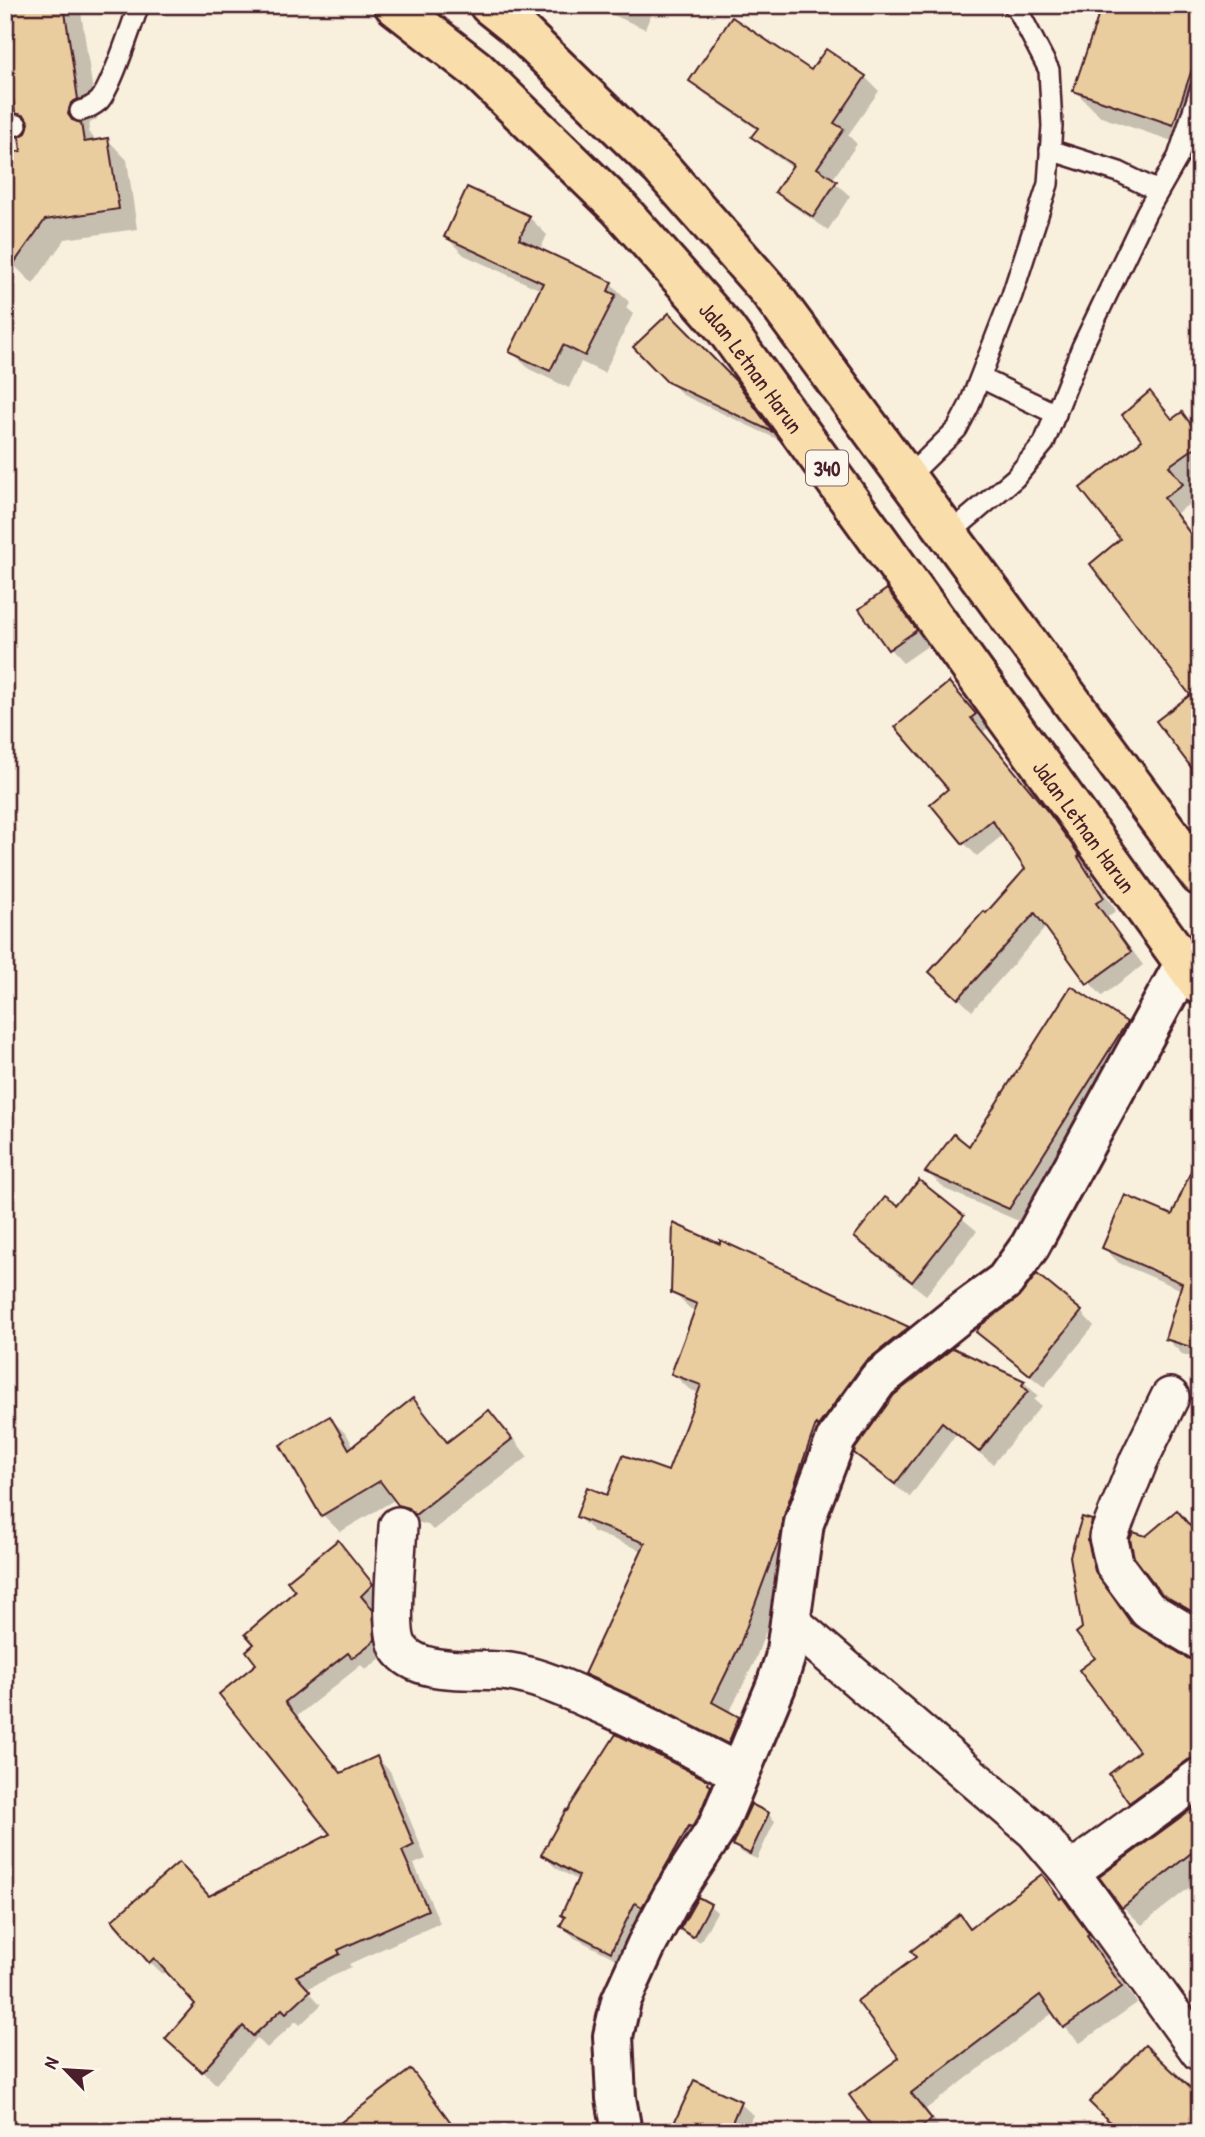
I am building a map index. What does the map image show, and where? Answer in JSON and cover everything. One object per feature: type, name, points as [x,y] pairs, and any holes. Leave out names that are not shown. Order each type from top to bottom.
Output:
[{"type":"main road","name":"Jalan Letnan Harun","points":[[394,5],[476,69],[619,208],[725,328],[1192,973]]},
{"type":"main road","name":"340","points":[[489,5],[514,25],[661,168],[770,292],[1200,876]]},
{"type":"main road","points":[[651,245],[693,205]]},
{"type":"street","points":[[622,2132],[615,2098],[612,2036],[621,2001],[673,1895],[717,1828],[776,1686],[785,1658],[804,1522],[836,1439],[878,1380],[1011,1273],[1030,1246],[1192,973]]},
{"type":"street","points":[[1170,1397],[1139,1460],[1108,1537],[1115,1566],[1148,1610],[1200,1641]]},
{"type":"street","points":[[398,1526],[394,1629],[397,1646],[409,1660],[426,1666],[511,1672],[552,1683],[634,1718],[739,1773]]},
{"type":"street","points":[[790,1621],[1035,1831],[1070,1872],[1200,2052]]},
{"type":"street","points":[[1070,1872],[1200,1777]]},
{"type":"lane","points":[[80,111],[88,109],[100,100],[139,5]]},
{"type":"lane","points":[[907,478],[957,429],[981,378],[1012,295],[1048,184],[1052,126],[1049,70],[1013,5]]},
{"type":"lane","points":[[949,534],[1015,478],[1044,443],[1082,347],[1158,191],[1178,157],[1200,90]]},
{"type":"lane","points":[[1050,150],[1119,172],[1158,191]]},
{"type":"lane","points":[[981,378],[1056,414]]},
{"type":"building","points":[[5,5],[64,5],[78,99],[71,103],[68,114],[72,120],[81,123],[84,142],[108,138],[119,209],[45,220],[12,266],[5,214],[5,154],[21,151],[19,137],[26,133],[29,123],[25,116],[15,113],[5,44]]},
{"type":"building","points":[[1102,5],[1200,5],[1200,46],[1173,125],[1073,91]]},
{"type":"building","points":[[732,17],[811,70],[826,49],[866,76],[834,123],[844,129],[817,168],[837,181],[813,217],[775,192],[793,165],[751,137],[758,128],[689,81]]},
{"type":"building","points":[[467,187],[530,216],[519,239],[612,282],[608,291],[616,295],[585,356],[563,345],[550,371],[509,352],[543,283],[444,237]]},
{"type":"building","points":[[669,313],[735,380],[773,432],[667,382],[633,347]]},
{"type":"building","points":[[1150,391],[1172,419],[1182,412],[1200,437],[1200,444],[1169,466],[1183,484],[1164,498],[1200,547],[1200,779],[1156,721],[1190,695],[1090,564],[1120,539],[1080,488],[1142,440],[1122,415]]},
{"type":"building","points":[[887,589],[917,630],[888,650],[859,609]]},
{"type":"building","points":[[949,682],[976,714],[971,718],[1049,813],[1080,856],[1078,857],[1104,898],[1096,903],[1131,952],[1087,984],[1035,913],[958,999],[929,972],[1025,869],[992,820],[963,844],[930,804],[948,789],[895,727]]},
{"type":"building","points":[[1071,986],[1127,1022],[1009,1209],[925,1172],[954,1134],[969,1146]]},
{"type":"building","points":[[1200,1150],[1200,1350],[1165,1339],[1182,1283],[1102,1248],[1125,1195],[1172,1215]]},
{"type":"building","points":[[919,1180],[964,1216],[912,1282],[854,1237],[885,1197],[898,1206]]},
{"type":"building","points":[[673,1223],[720,1244],[720,1240],[909,1327],[864,1363],[818,1426],[816,1424],[785,1512],[780,1538],[739,1647],[712,1702],[739,1717],[728,1744],[584,1674],[645,1543],[576,1517],[587,1487],[607,1495],[623,1455],[668,1471],[701,1385],[671,1374],[697,1304],[671,1293]]},
{"type":"building","points":[[1037,1274],[1082,1311],[1030,1375],[976,1332],[981,1325],[1018,1298]]},
{"type":"building","points":[[953,1348],[1025,1381],[1022,1385],[1028,1391],[979,1452],[942,1422],[895,1484],[854,1453],[855,1449],[894,1395]]},
{"type":"building","points":[[413,1398],[447,1442],[489,1410],[512,1439],[415,1515],[409,1508],[398,1505],[380,1481],[321,1516],[280,1445],[330,1416],[349,1449]]},
{"type":"building","points":[[1177,1510],[1200,1538],[1200,1616],[1162,1594],[1134,1557],[1130,1539],[1133,1532],[1146,1536]]},
{"type":"building","points":[[1082,1517],[1092,1520],[1088,1541],[1095,1571],[1131,1623],[1189,1659],[1200,1662],[1200,1756],[1188,1760],[1129,1803],[1109,1774],[1139,1751],[1079,1670],[1095,1658],[1076,1633],[1082,1628],[1070,1556]]},
{"type":"building","points":[[338,1540],[373,1584],[361,1596],[373,1610],[375,1640],[352,1658],[348,1653],[285,1702],[341,1773],[377,1756],[414,1845],[402,1851],[428,1910],[338,1950],[340,1954],[296,1976],[310,1991],[286,2013],[282,2009],[253,2036],[243,2026],[202,2072],[165,2039],[195,2004],[154,1958],[149,1963],[112,1920],[179,1862],[209,1896],[330,1834],[219,1694],[256,1664],[246,1651],[254,1644],[245,1634],[295,1591],[287,1581]]},
{"type":"building","points":[[616,1734],[709,1781],[711,1786],[698,1818],[692,1827],[689,1826],[642,1907],[635,1903],[611,1952],[560,1926],[565,1917],[561,1915],[579,1876],[541,1855],[566,1810]]},
{"type":"building","points":[[1200,1803],[1200,1846],[1122,1908],[1099,1877]]},
{"type":"building","points":[[751,1804],[769,1813],[750,1854],[732,1845]]},
{"type":"building","points":[[1042,1874],[1089,1934],[1087,1936],[1122,1987],[1063,2028],[1040,1995],[911,2093],[932,2119],[915,2132],[876,2132],[849,2095],[899,2058],[857,2001],[916,1957],[911,1951],[960,1914],[970,1928]]},
{"type":"building","points":[[698,1897],[711,1904],[693,1937],[680,1929]]},
{"type":"building","points":[[1145,2045],[1200,2097],[1200,2132],[1120,2132],[1089,2102]]},
{"type":"building","points":[[411,2069],[458,2132],[328,2132]]},
{"type":"building","points":[[694,2080],[741,2101],[728,2132],[692,2132],[674,2123]]}]
